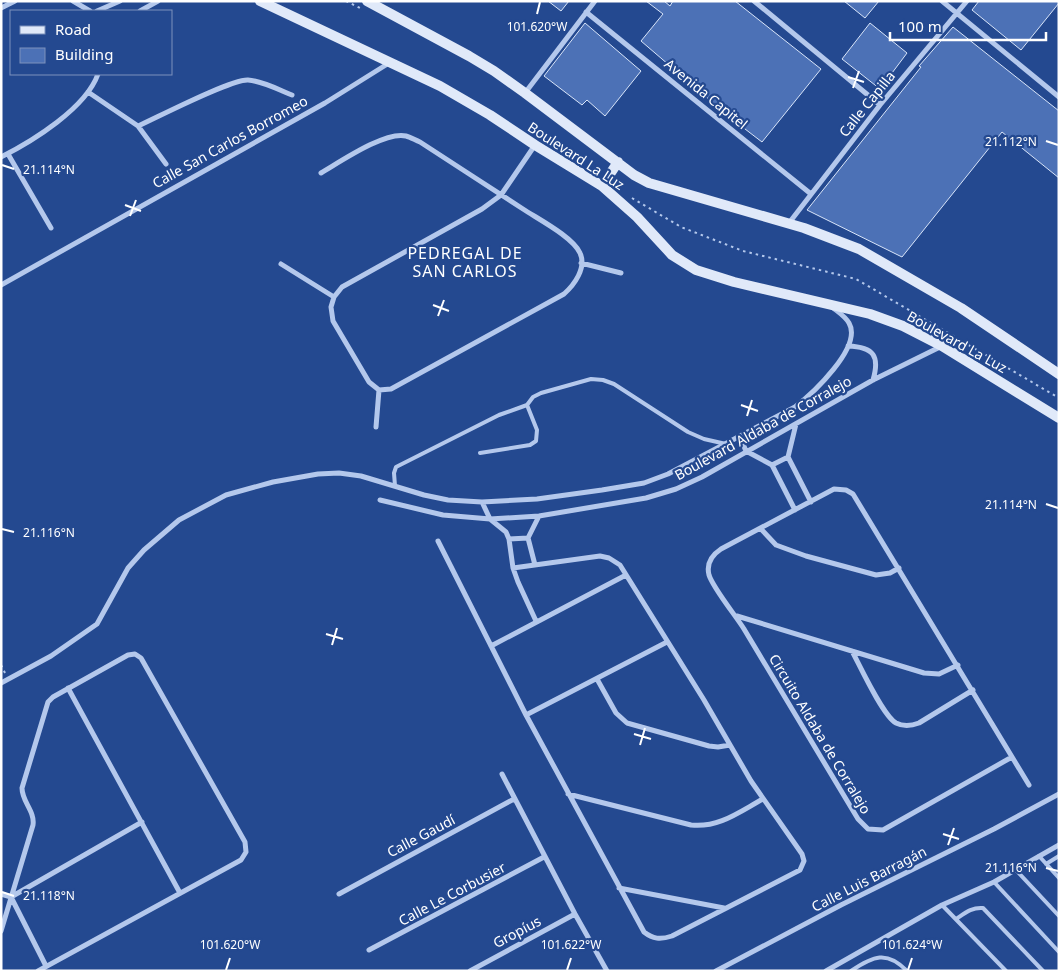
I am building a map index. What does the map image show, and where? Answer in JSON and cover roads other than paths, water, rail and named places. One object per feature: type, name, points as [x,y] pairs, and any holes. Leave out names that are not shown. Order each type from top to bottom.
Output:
[{"type":"main road","name":"Boulevard La Luz","points":[[260,1],[448,90],[490,115],[534,145],[602,186],[637,217],[672,255],[696,270],[734,282],[884,318],[942,346],[1059,418]]},
{"type":"main road","name":"Boulevard La Luz","points":[[367,1],[469,56],[525,93],[634,175],[649,183],[790,223],[859,249],[961,308],[1059,374]]},
{"type":"main road","points":[[602,186],[618,162]]},
{"type":"street","points":[[1,8],[15,1]]},
{"type":"street","points":[[73,1],[88,10]]},
{"type":"street","points":[[99,10],[120,1]]},
{"type":"street","points":[[142,10],[158,1]]},
{"type":"street","points":[[525,93],[594,1]]},
{"type":"street","points":[[754,1],[880,105]]},
{"type":"street","points":[[942,1],[1059,96]]},
{"type":"street","name":"Calle Capilla","points":[[790,223],[880,105],[967,1]]},
{"type":"street","name":"Avenida Capitel","points":[[586,12],[811,194]]},
{"type":"street","name":"Calle San Carlos Borromeo","points":[[1,285],[324,103],[391,62]]},
{"type":"street","points":[[1,158],[56,123],[74,108],[88,92],[97,75]]},
{"type":"street","points":[[138,126],[228,85],[244,80],[257,81],[292,95]]},
{"type":"street","points":[[88,92],[138,126],[166,164]]},
{"type":"street","points":[[321,173],[376,142],[394,135],[405,136],[420,142],[501,195],[566,238],[581,254],[581,263],[573,285],[564,294],[391,388],[379,390],[369,382],[333,321],[331,307],[334,297],[342,287],[457,224],[501,195],[534,145]]},
{"type":"street","points":[[8,154],[51,228]]},
{"type":"street","points":[[581,263],[621,273]]},
{"type":"street","points":[[282,264],[334,297]]},
{"type":"street","points":[[828,304],[850,324],[852,333],[848,346],[864,348],[875,356],[877,362],[873,380]]},
{"type":"street","name":"Boulevard Aldaba de Corralejo","points":[[1,683],[51,656],[97,624],[128,568],[144,550],[179,520],[226,495],[273,482],[339,473],[361,476],[424,495],[448,500],[482,502],[537,499],[644,483],[668,474],[795,407],[812,394],[831,372],[848,346]]},
{"type":"street","name":"Boulevard Aldaba de Corralejo","points":[[380,500],[424,511],[490,519],[539,516],[646,498],[676,489],[873,380],[942,346]]},
{"type":"street","points":[[376,427],[379,390]]},
{"type":"street","points":[[796,424],[788,457],[811,502]]},
{"type":"street","points":[[740,437],[746,451],[772,465],[795,510]]},
{"type":"street","points":[[772,465],[788,457]]},
{"type":"street","name":"Circuito Aldaba de Corralejo","points":[[1012,757],[883,830],[868,829],[858,819],[736,616],[710,578],[708,566],[710,560],[721,549],[762,529],[834,489],[846,490],[853,494],[1029,785]]},
{"type":"street","points":[[482,502],[490,519],[506,532],[510,539],[518,582],[536,622]]},
{"type":"street","points":[[535,565],[528,538],[539,516]]},
{"type":"street","points":[[762,529],[776,545],[806,556],[876,575],[890,573],[899,568]]},
{"type":"street","points":[[510,539],[528,538]]},
{"type":"street","points":[[438,541],[526,715],[644,932],[656,939],[672,936],[800,870],[804,861],[802,854],[764,799],[615,560],[600,556],[514,568]]},
{"type":"street","points":[[491,646],[626,575]]},
{"type":"street","points":[[736,616],[929,674],[944,672],[958,665]]},
{"type":"street","points":[[526,715],[667,642]]},
{"type":"street","points":[[851,651],[890,718],[903,726],[919,723],[973,690]]},
{"type":"street","points":[[1,932],[34,819],[22,795],[22,788],[44,709],[48,702],[68,688],[128,655],[135,654],[141,658],[245,842],[246,852],[241,860],[38,971]]},
{"type":"street","points":[[597,679],[616,714],[627,723],[709,746],[730,745]]},
{"type":"street","points":[[68,688],[180,893]]},
{"type":"street","points":[[502,774],[574,914],[608,971]]},
{"type":"street","points":[[568,794],[691,825],[703,826],[722,821],[764,799]]},
{"type":"street","name":"Calle Luis Barragán","points":[[716,971],[1059,794]]},
{"type":"street","name":"Calle Gaudí","points":[[339,894],[514,799]]},
{"type":"street","points":[[10,897],[142,822]]},
{"type":"street","points":[[826,971],[942,905],[994,882],[1058,846]]},
{"type":"street","name":"Calle Le Corbusier","points":[[369,950],[544,857]]},
{"type":"street","points":[[620,888],[725,908]]},
{"type":"street","points":[[1,894],[10,897],[46,966]]},
{"type":"street","name":"Gropíus","points":[[470,971],[574,914]]},
{"type":"lane","points":[[395,486],[394,473],[396,467],[499,416],[527,405],[533,397],[541,393],[591,379],[604,380],[614,384],[688,432],[704,439],[726,444]]},
{"type":"lane","points":[[480,453],[530,445],[536,441],[537,430],[527,405]]},
{"type":"lane","points":[[1039,856],[1059,878]]},
{"type":"lane","points":[[1046,864],[1059,856]]},
{"type":"lane","points":[[1016,870],[1059,916]]},
{"type":"lane","points":[[994,882],[1059,952]]},
{"type":"lane","points":[[942,905],[1006,971]]},
{"type":"lane","points":[[956,920],[969,910],[983,908],[1043,971]]},
{"type":"lane","points":[[851,971],[858,966],[883,956],[897,960],[907,971]]},
{"type":"district","name":"PEDREGAL DE SAN CARLOS","points":[[465,262]]}]
